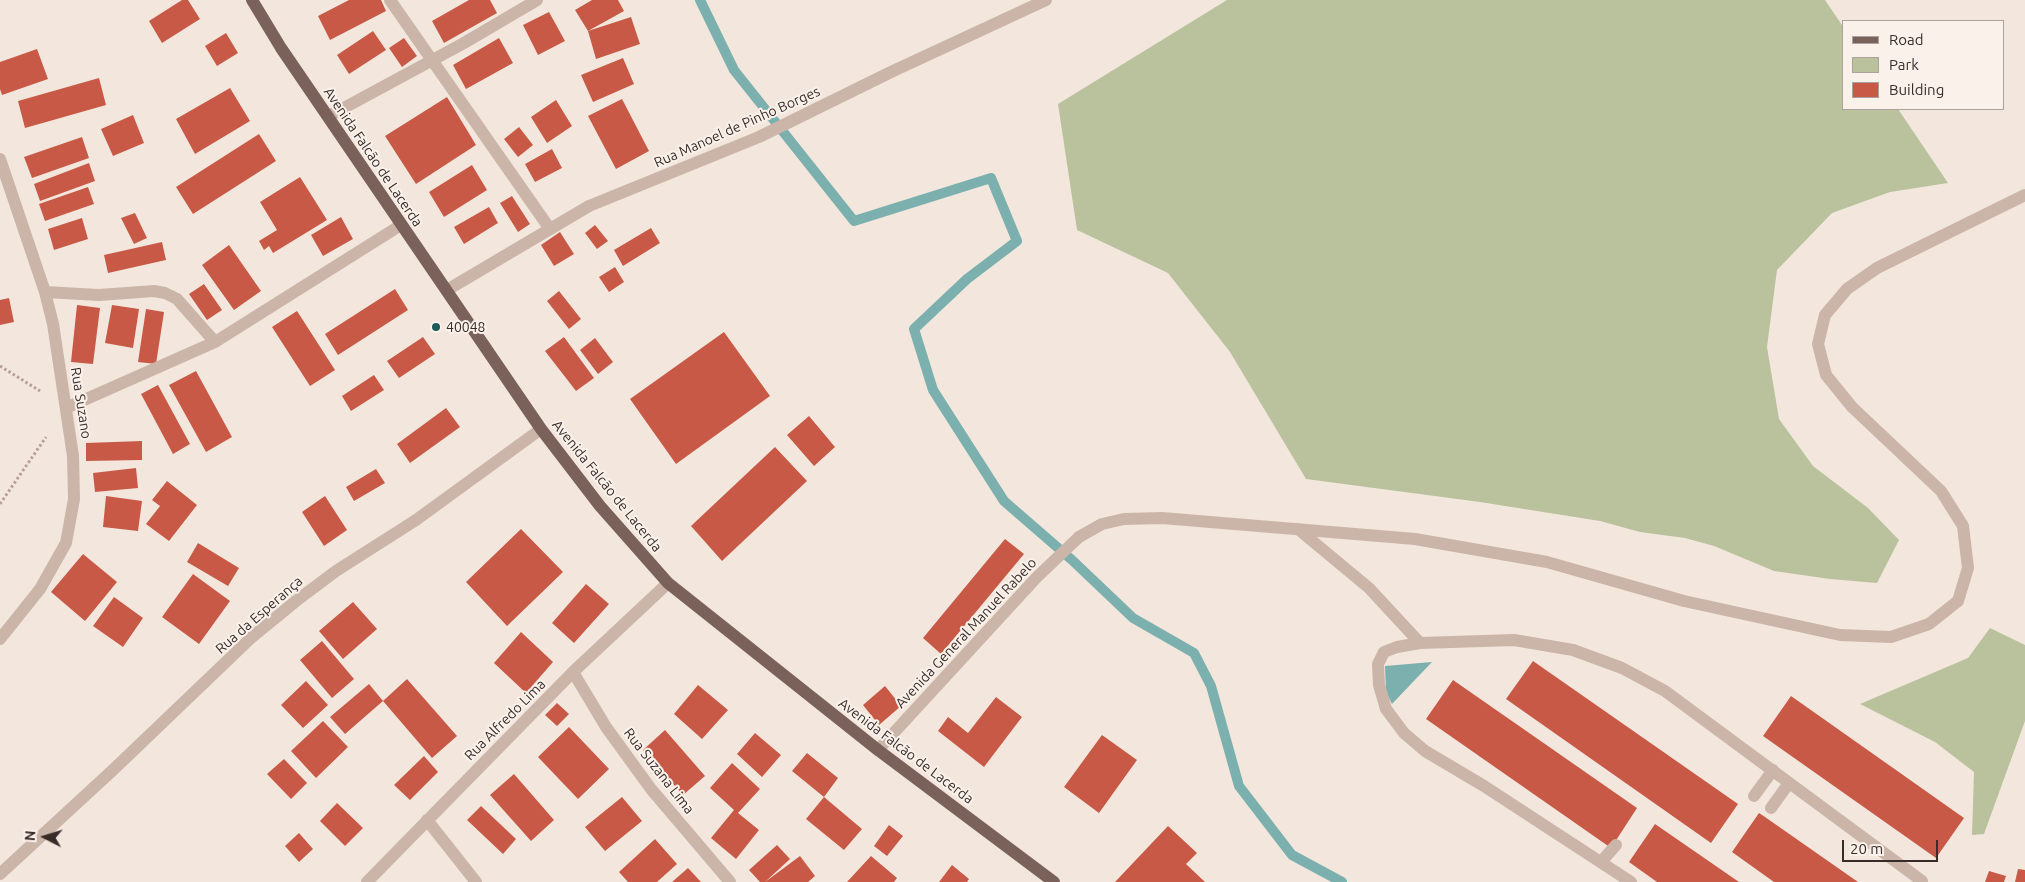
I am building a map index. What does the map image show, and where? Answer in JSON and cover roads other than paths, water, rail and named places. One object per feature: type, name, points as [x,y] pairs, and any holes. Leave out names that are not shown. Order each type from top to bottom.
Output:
[{"type":"main road","name":"Avenida Falcão de Lacerda","points":[[252,0],[281,48],[541,429],[600,506],[668,584],[878,750],[1054,882]]},
{"type":"street","points":[[390,0],[550,229]]},
{"type":"street","points":[[329,116],[433,60],[537,0]]},
{"type":"street","name":"Rua Manoel de Pinho Borges","points":[[447,290],[590,206],[759,137],[891,72],[1046,0]]},
{"type":"street","name":"Rua Suzano","points":[[0,159],[45,292],[53,324],[74,456],[74,498],[66,543],[40,589],[0,639]]},
{"type":"street","name":"Avenida General Manuel Rabelo","points":[[878,750],[1036,578],[1079,537],[1102,524],[1124,519],[1162,518],[1415,539],[1547,562],[1684,601],[1840,636],[1891,637],[1929,624],[1958,601],[1968,568],[1963,526],[1941,491],[1847,400],[1826,374],[1818,344],[1825,315],[1846,289],[1877,268],[2025,195]]},
{"type":"street","points":[[66,408],[215,342],[401,225]]},
{"type":"street","points":[[45,292],[99,295],[154,291],[165,294],[177,299],[215,342]]},
{"type":"street","name":"Rua da Esperança","points":[[0,874],[128,756],[252,637],[336,571],[416,520],[541,429]]},
{"type":"street","points":[[1298,529],[1369,588],[1420,643]]},
{"type":"street","name":"Rua Alfredo Lima","points":[[367,882],[573,672],[668,584]]},
{"type":"street","points":[[1631,882],[1484,786],[1425,751],[1404,733],[1386,710],[1379,686],[1378,664],[1384,652],[1397,647],[1420,643],[1514,640],[1573,650],[1622,668],[1665,691],[1922,881]]},
{"type":"street","name":"Rua Suzana Lima","points":[[573,672],[606,727],[652,789],[730,882]]},
{"type":"street","points":[[1754,796],[1773,770]]},
{"type":"street","points":[[1771,808],[1789,783]]},
{"type":"street","points":[[426,820],[476,882]]},
{"type":"street","points":[[1601,862],[1616,845]]},
{"type":"water","points":[[1432,662],[1392,704],[1386,692],[1385,666]]},
{"type":"waterway","points":[[700,0],[734,70],[854,221],[991,178],[1017,241],[967,279],[914,329],[933,390],[1004,501],[1072,560],[1133,618],[1194,653],[1211,686],[1239,786],[1292,855],[1342,882]]},
{"type":"place","name":"40048","points":[[436,327]]}]
